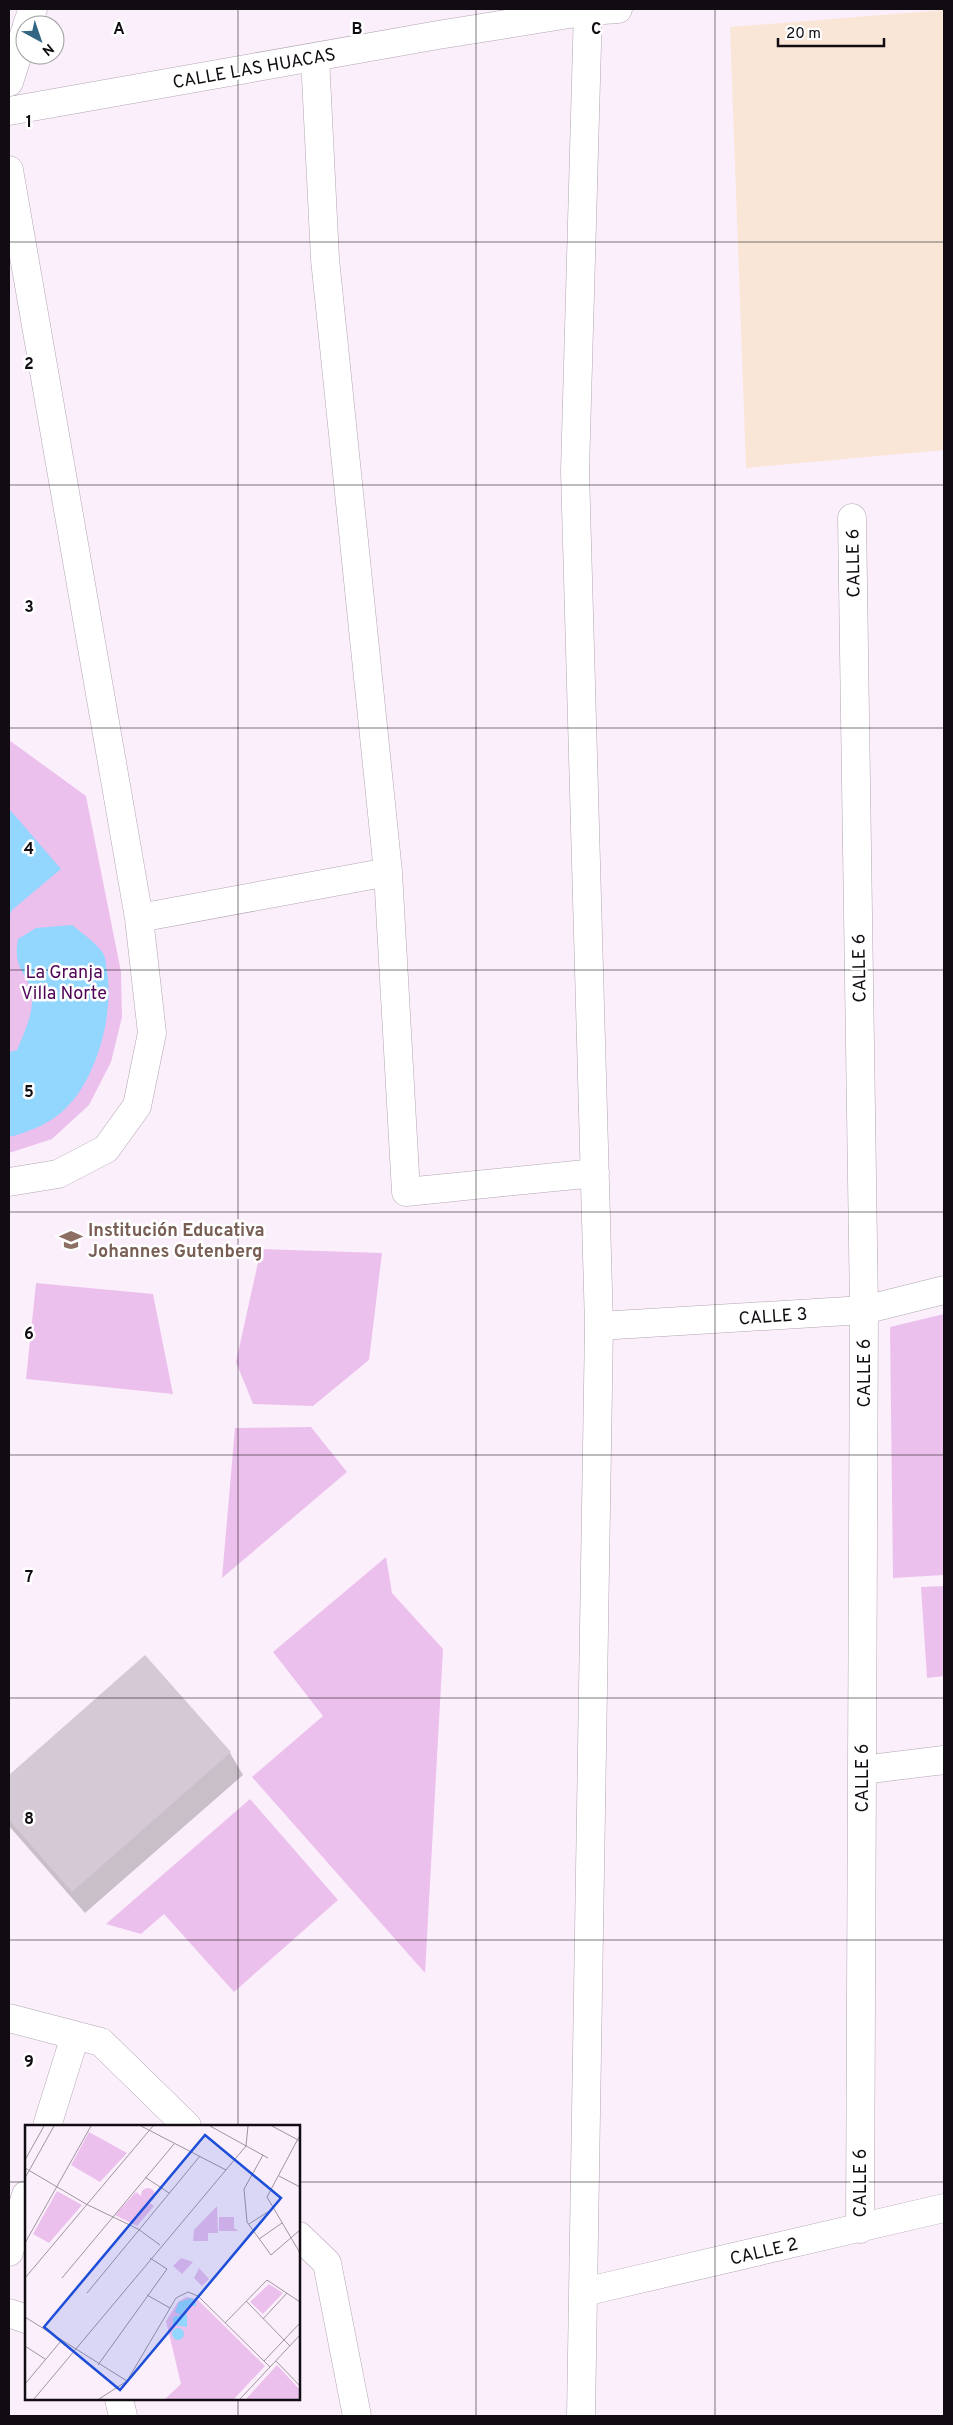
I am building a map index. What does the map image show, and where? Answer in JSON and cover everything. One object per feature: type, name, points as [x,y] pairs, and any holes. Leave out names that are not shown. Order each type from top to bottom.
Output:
[{"type":"street","name":"CALLE LAS HUACAS","points":[[9,111],[315,56],[588,10],[618,9]]},
{"type":"street","points":[[581,2416],[599,1326],[575,471],[588,10]]},
{"type":"street","points":[[315,56],[326,259],[388,872],[406,1192],[595,1173]]},
{"type":"street","points":[[9,82],[15,63]]},
{"type":"street","points":[[9,170],[139,918],[152,1033],[138,1106],[106,1150],[58,1174],[9,1182]]},
{"type":"street","name":"CALLE 6","points":[[852,518],[864,1310],[860,2229]]},
{"type":"street","points":[[139,918],[388,872]]},
{"type":"street","name":"CALLE 3","points":[[599,1326],[864,1310],[944,1290]]},
{"type":"street","points":[[862,1770],[944,1760]]},
{"type":"street","points":[[9,2018],[101,2042],[186,2125]]},
{"type":"street","points":[[47,2125],[75,2036]]},
{"type":"street","points":[[9,2252],[25,2197]]},
{"type":"street","name":"CALLE 2","points":[[584,2292],[944,2208]]},
{"type":"street","points":[[300,2237],[327,2263],[356,2416]]},
{"type":"street","points":[[9,2313],[25,2319]]},
{"type":"street","points":[[119,2400],[123,2416]]},
{"type":"shaded area","points":[[944,10],[944,450],[746,468],[730,27]]},
{"type":"green space","name":"La Granja Villa Norte","points":[[9,740],[86,796],[121,972],[122,1017],[111,1062],[89,1105],[52,1139],[9,1153]]},
{"type":"green space","points":[[261,1249],[382,1253],[369,1360],[313,1406],[253,1404],[236,1362]]},
{"type":"green space","points":[[36,1283],[153,1294],[173,1394],[26,1379]]},
{"type":"green space","points":[[944,1314],[944,1575],[893,1578],[890,1327]]},
{"type":"green space","points":[[311,1427],[347,1472],[222,1578],[235,1428]]},
{"type":"green space","points":[[386,1557],[392,1593],[443,1649],[425,1973],[252,1777],[323,1716],[273,1652]]},
{"type":"green space","points":[[944,1586],[944,1676],[927,1678],[921,1587]]},
{"type":"green space","points":[[250,1799],[338,1900],[234,1992],[164,1914],[141,1934],[106,1924]]},
{"type":"water","points":[[11,811],[61,869],[12,910],[9,917],[9,813]]},
{"type":"water","points":[[72,925],[96,945],[105,957],[109,989],[108,1007],[101,1044],[87,1079],[78,1094],[61,1113],[29,1131],[9,1136],[9,1052],[17,1050],[32,1004],[30,988],[17,958],[18,939],[36,928]]},
{"type":"building","points":[[145,1655],[231,1752],[72,1892],[9,1820],[9,1775]]},
{"type":"place","name":"Institución Educativa Johannes Gutenberg","points":[[71,1240]]}]
